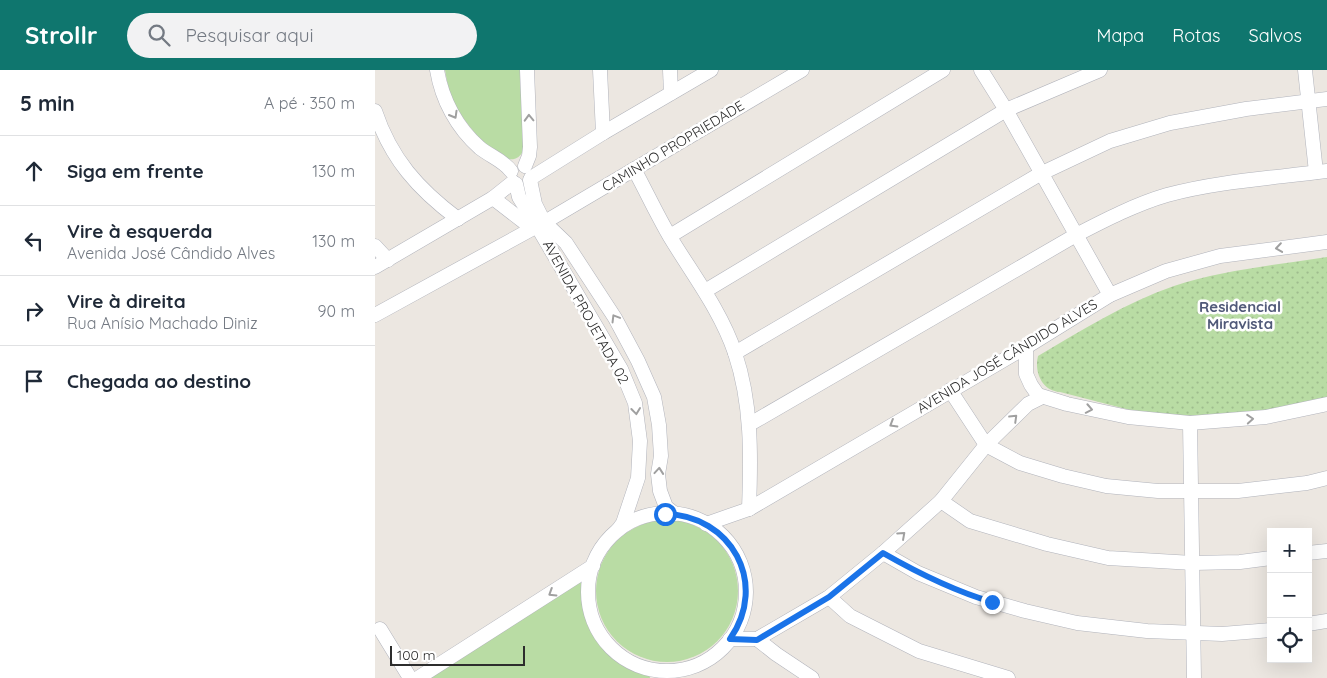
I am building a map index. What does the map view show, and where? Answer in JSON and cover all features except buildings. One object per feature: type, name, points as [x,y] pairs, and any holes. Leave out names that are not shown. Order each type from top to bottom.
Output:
[{"type":"street","points":[[437,70],[445,98],[465,133],[479,147],[507,166],[512,180]]},
{"type":"street","points":[[527,70],[530,147],[528,173]]},
{"type":"street","points":[[600,70],[603,133]]},
{"type":"street","points":[[669,70],[671,93]]},
{"type":"street","points":[[512,180],[525,184],[533,163],[560,159],[711,70]]},
{"type":"street","name":"CAMINHO PROPRIEDADE","points":[[375,315],[567,210],[802,70]]},
{"type":"street","points":[[670,236],[943,70]]},
{"type":"street","points":[[981,70],[1110,295]]},
{"type":"street","points":[[705,291],[1005,110],[1100,70]]},
{"type":"street","points":[[750,424],[1076,235],[1115,215],[1166,195],[1215,185],[1322,172],[1305,70]]},
{"type":"street","points":[[735,353],[1040,174],[1110,141],[1170,123],[1246,109],[1327,99]]},
{"type":"street","points":[[375,111],[380,127],[394,154],[412,179],[433,200],[458,218]]},
{"type":"street","points":[[634,169],[670,236],[705,291],[722,322],[735,353],[743,383],[750,424],[749,509]]},
{"type":"street","name":"AVENIDA PROJETADA 02","points":[[528,173],[541,224],[566,242],[615,318],[638,361],[654,397],[659,425],[661,456],[658,474],[660,491],[666,508],[675,514]]},
{"type":"street","points":[[375,267],[493,198],[512,180]]},
{"type":"street","name":"AVENIDA PROJETADA 02","points":[[512,180],[519,198],[541,224],[621,369],[635,403],[639,441],[638,478],[623,522],[617,532]]},
{"type":"street","points":[[493,198],[524,222],[541,224]]},
{"type":"street","name":"AVENIDA PROJETADA 02","points":[[566,242],[562,221],[567,210]]},
{"type":"street","name":"AVENIDA JOSÉ CÂNDIDO ALVES","points":[[706,524],[749,509],[1026,347],[1110,295],[1166,271],[1220,256],[1327,242]]},
{"type":"street","points":[[375,246],[388,260]]},
{"type":"street","points":[[1026,347],[1026,374],[1038,395],[1067,404],[1128,417],[1190,423],[1266,417],[1327,404]]},
{"type":"street","points":[[950,390],[986,445],[1020,463],[1097,484],[1158,491],[1238,491],[1307,483],[1327,478]]},
{"type":"street","points":[[730,639],[757,640],[829,597],[883,553],[941,501],[986,445],[1028,404],[1042,397]]},
{"type":"street","points":[[1190,423],[1194,678]]},
{"type":"street","points":[[941,501],[970,521],[1047,544],[1108,558],[1193,563],[1240,562],[1267,559]]},
{"type":"street","points":[[675,514],[696,519],[723,536],[740,562],[746,593],[740,623],[730,639],[713,656],[678,674],[638,665],[619,654],[603,638],[593,619],[588,587],[593,566],[603,547],[617,532],[644,517],[675,514]]},
{"type":"street","points":[[1312,553],[1327,551]]},
{"type":"street","points":[[883,553],[918,573],[976,597],[1077,623],[1147,631],[1193,633],[1221,634],[1267,630]]},
{"type":"street","points":[[418,678],[593,566]]},
{"type":"street","points":[[829,597],[849,616],[919,651],[1008,678]]},
{"type":"street","points":[[1312,623],[1327,621]]},
{"type":"street","points":[[381,629],[410,678]]},
{"type":"street","points":[[757,640],[812,678]]},
{"type":"green space","points":[[445,70],[520,70],[524,149],[517,158],[508,159],[497,154],[475,133],[453,101]]},
{"type":"green space","points":[[1327,257],[1327,397],[1265,412],[1191,417],[1130,410],[1054,391],[1044,384],[1038,374],[1038,356],[1138,300],[1193,280],[1250,268]]},
{"type":"green space","points":[[667,520],[694,526],[706,532],[717,541],[726,552],[732,564],[738,591],[732,618],[726,630],[717,641],[706,650],[694,656],[667,662],[640,656],[628,650],[617,641],[608,630],[602,618],[596,591],[602,564],[608,552],[617,541],[628,532],[640,526]]},
{"type":"green space","points":[[579,581],[584,582],[588,614],[599,640],[619,659],[649,673],[650,678],[430,678]]},
{"type":"district","name":"Residencial Miravista","points":[[1240,316]]},
{"type":"route","points":[[665,514],[685,516],[706,524],[723,536],[740,562],[745,582],[745,603],[740,623],[730,639],[757,640],[829,597],[883,553],[918,573],[992,602]]}]
